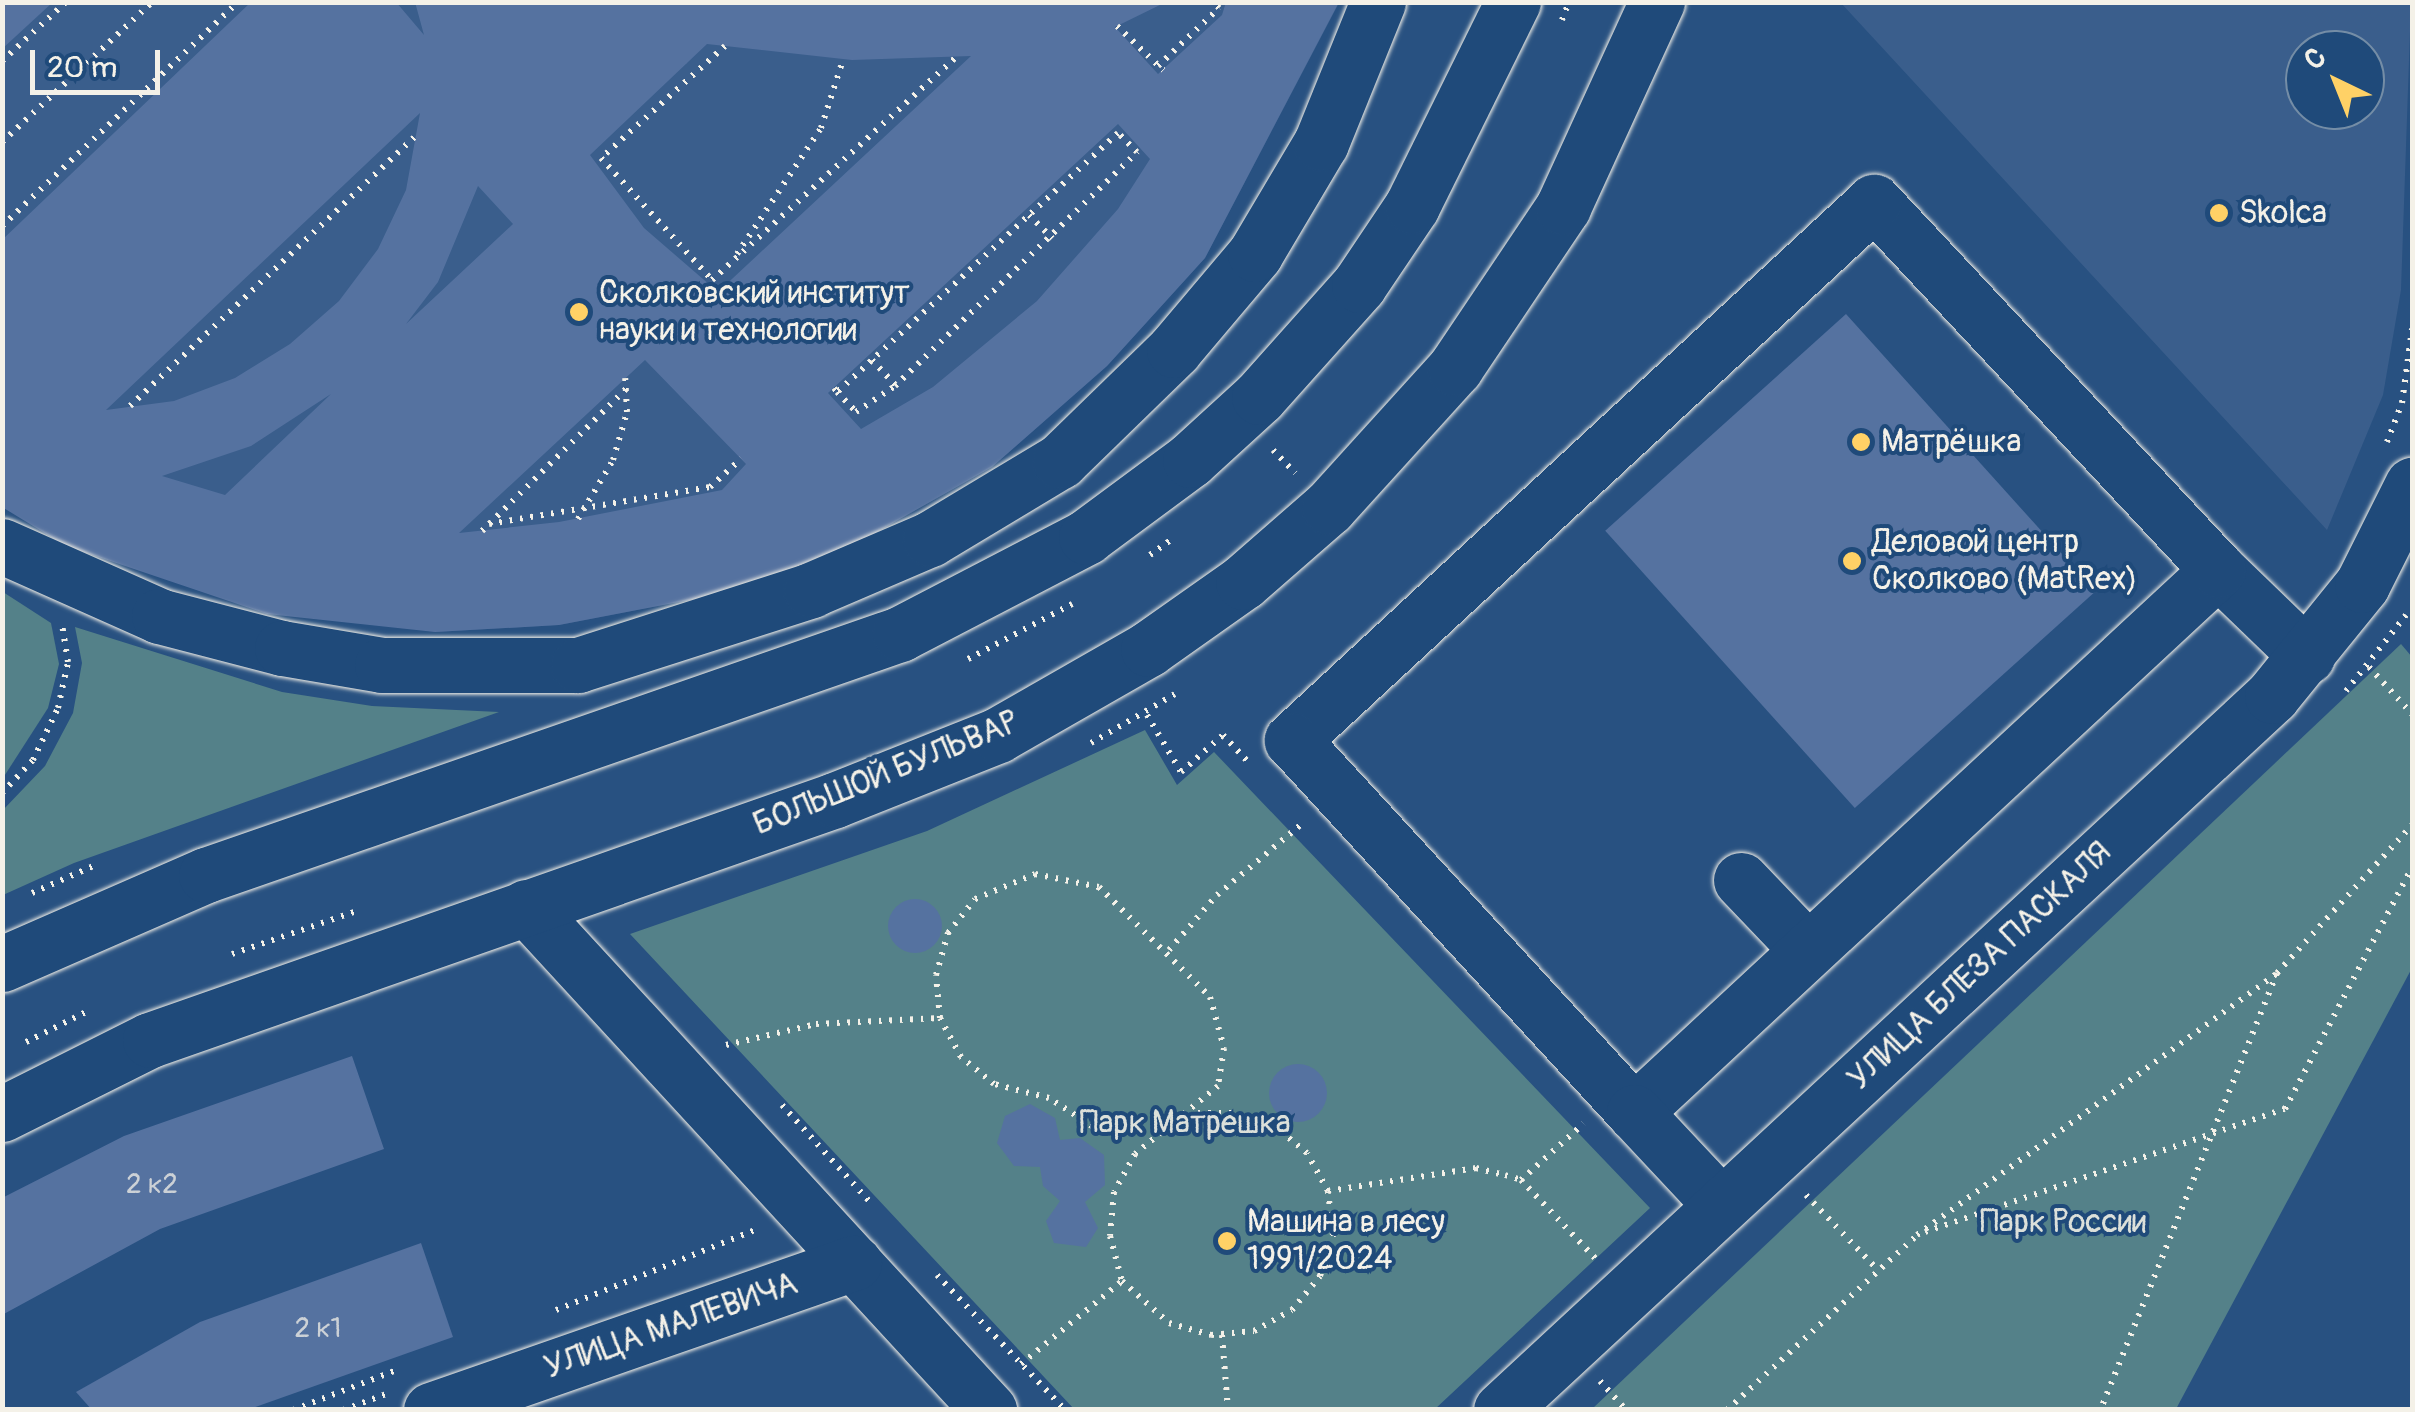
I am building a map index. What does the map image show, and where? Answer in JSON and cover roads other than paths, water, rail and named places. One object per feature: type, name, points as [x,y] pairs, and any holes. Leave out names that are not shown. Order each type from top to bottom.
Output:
[{"type":"street","points":[[2,546],[159,616],[282,648],[382,665],[578,665],[811,590],[930,539],[1060,461],[1174,350],[1255,254],[1321,143],[1378,2]]},
{"type":"street","points":[[2,964],[206,875],[900,634],[1086,537],[1190,460],[1259,398],[1359,284],[1412,206],[1513,2]]},
{"type":"street","name":"БОЛЬШОЙ БУЛЬВАР","points":[[2,1114],[150,1040],[834,800],[998,735],[1148,649],[1243,582],[1396,440],[1455,368],[1563,207],[1657,2]]},
{"type":"street","points":[[1721,1206],[1292,740],[1874,202],[2218,570],[2332,655]]},
{"type":"street","name":"УЛИЦА БЛЕЗА ПАСКАЛЯ","points":[[1501,1410],[2272,696],[2332,655],[2362,585],[2398,470]]},
{"type":"street","points":[[1634,1112],[2218,570]]},
{"type":"street","points":[[1742,880],[1807,949]]},
{"type":"street","points":[[526,907],[813,1178],[854,1263],[989,1410]]},
{"type":"street","name":"УЛИЦА МАЛЕВИЧА","points":[[417,1389],[854,1263]]},
{"type":"place","name":"Skolca","points":[[2219,213]]},
{"type":"place","name":"Сколковский институт науки и технологии","points":[[579,312]]},
{"type":"place","name":"Матрёшка","points":[[1861,442]]},
{"type":"place","name":"Деловой центр Сколково (MatRex)","points":[[1852,561]]},
{"type":"place","name":"Машина в лесу 1991/2024","points":[[1227,1241]]},
{"type":"park label","name":"Парк Матрешка","points":[[1185,1123]]},
{"type":"park label","name":"Парк России","points":[[2063,1222]]}]
